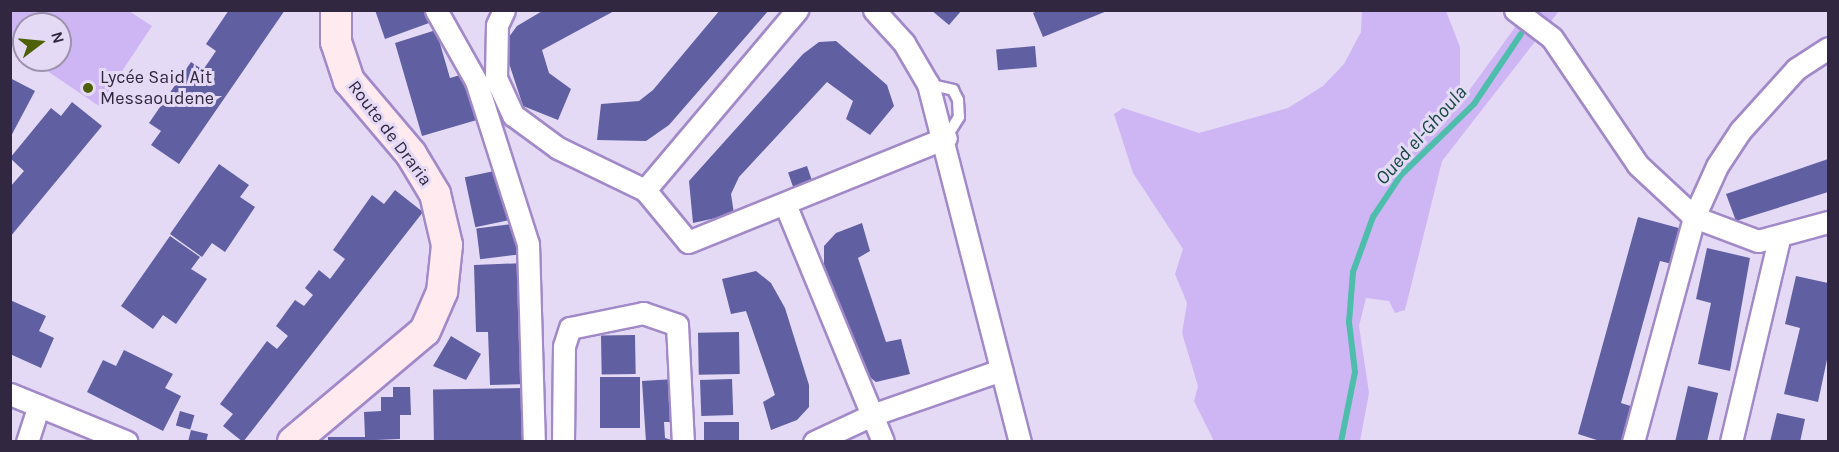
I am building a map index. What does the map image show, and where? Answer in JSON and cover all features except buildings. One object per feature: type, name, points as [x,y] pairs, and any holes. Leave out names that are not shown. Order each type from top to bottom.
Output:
[{"type":"main road","name":"Route de Draria","points":[[293,441],[425,331],[442,292],[447,245],[435,194],[411,154],[349,81],[336,42],[336,10]]},
{"type":"street","points":[[436,10],[476,81],[528,244],[534,441]]},
{"type":"street","points":[[504,10],[497,25],[496,78],[513,114],[558,147],[645,190],[688,242],[946,138]]},
{"type":"street","points":[[645,190],[797,10]]},
{"type":"street","points":[[874,10],[904,43],[928,84],[946,138],[1020,441]]},
{"type":"street","points":[[1515,10],[1552,38],[1638,165],[1694,217],[1738,238],[1779,239],[1828,222]]},
{"type":"street","points":[[1633,441],[1694,217],[1740,130],[1796,69],[1828,48]]},
{"type":"street","points":[[785,204],[883,441]]},
{"type":"street","points":[[1731,441],[1779,239]]},
{"type":"street","points":[[563,441],[564,346],[570,328],[642,313],[677,325],[683,441]]},
{"type":"street","points":[[814,441],[872,415],[1001,370]]},
{"type":"street","points":[[10,394],[127,441]]},
{"type":"street","points":[[27,441],[39,406]]},
{"type":"shaded area","points":[[1362,10],[1446,11],[1460,47],[1460,103],[1527,11],[1559,11],[1442,161],[1405,310],[1395,313],[1389,301],[1366,298],[1359,326],[1369,393],[1360,441],[1214,441],[1194,401],[1198,386],[1182,333],[1187,303],[1175,274],[1183,249],[1133,173],[1114,114],[1123,108],[1199,133],[1288,108],[1323,86],[1344,64],[1361,32]]},
{"type":"shaded area","points":[[10,11],[129,11],[152,26],[99,106],[49,72],[72,72],[72,12],[12,12],[11,46]]},
{"type":"waterway","name":"Oued el-Ghoula","points":[[1341,442],[1355,372],[1349,322],[1353,272],[1373,217],[1401,175],[1474,104],[1521,34]]},
{"type":"place","name":"Lycée Said Ait Messaoudene","points":[[88,88]]}]
